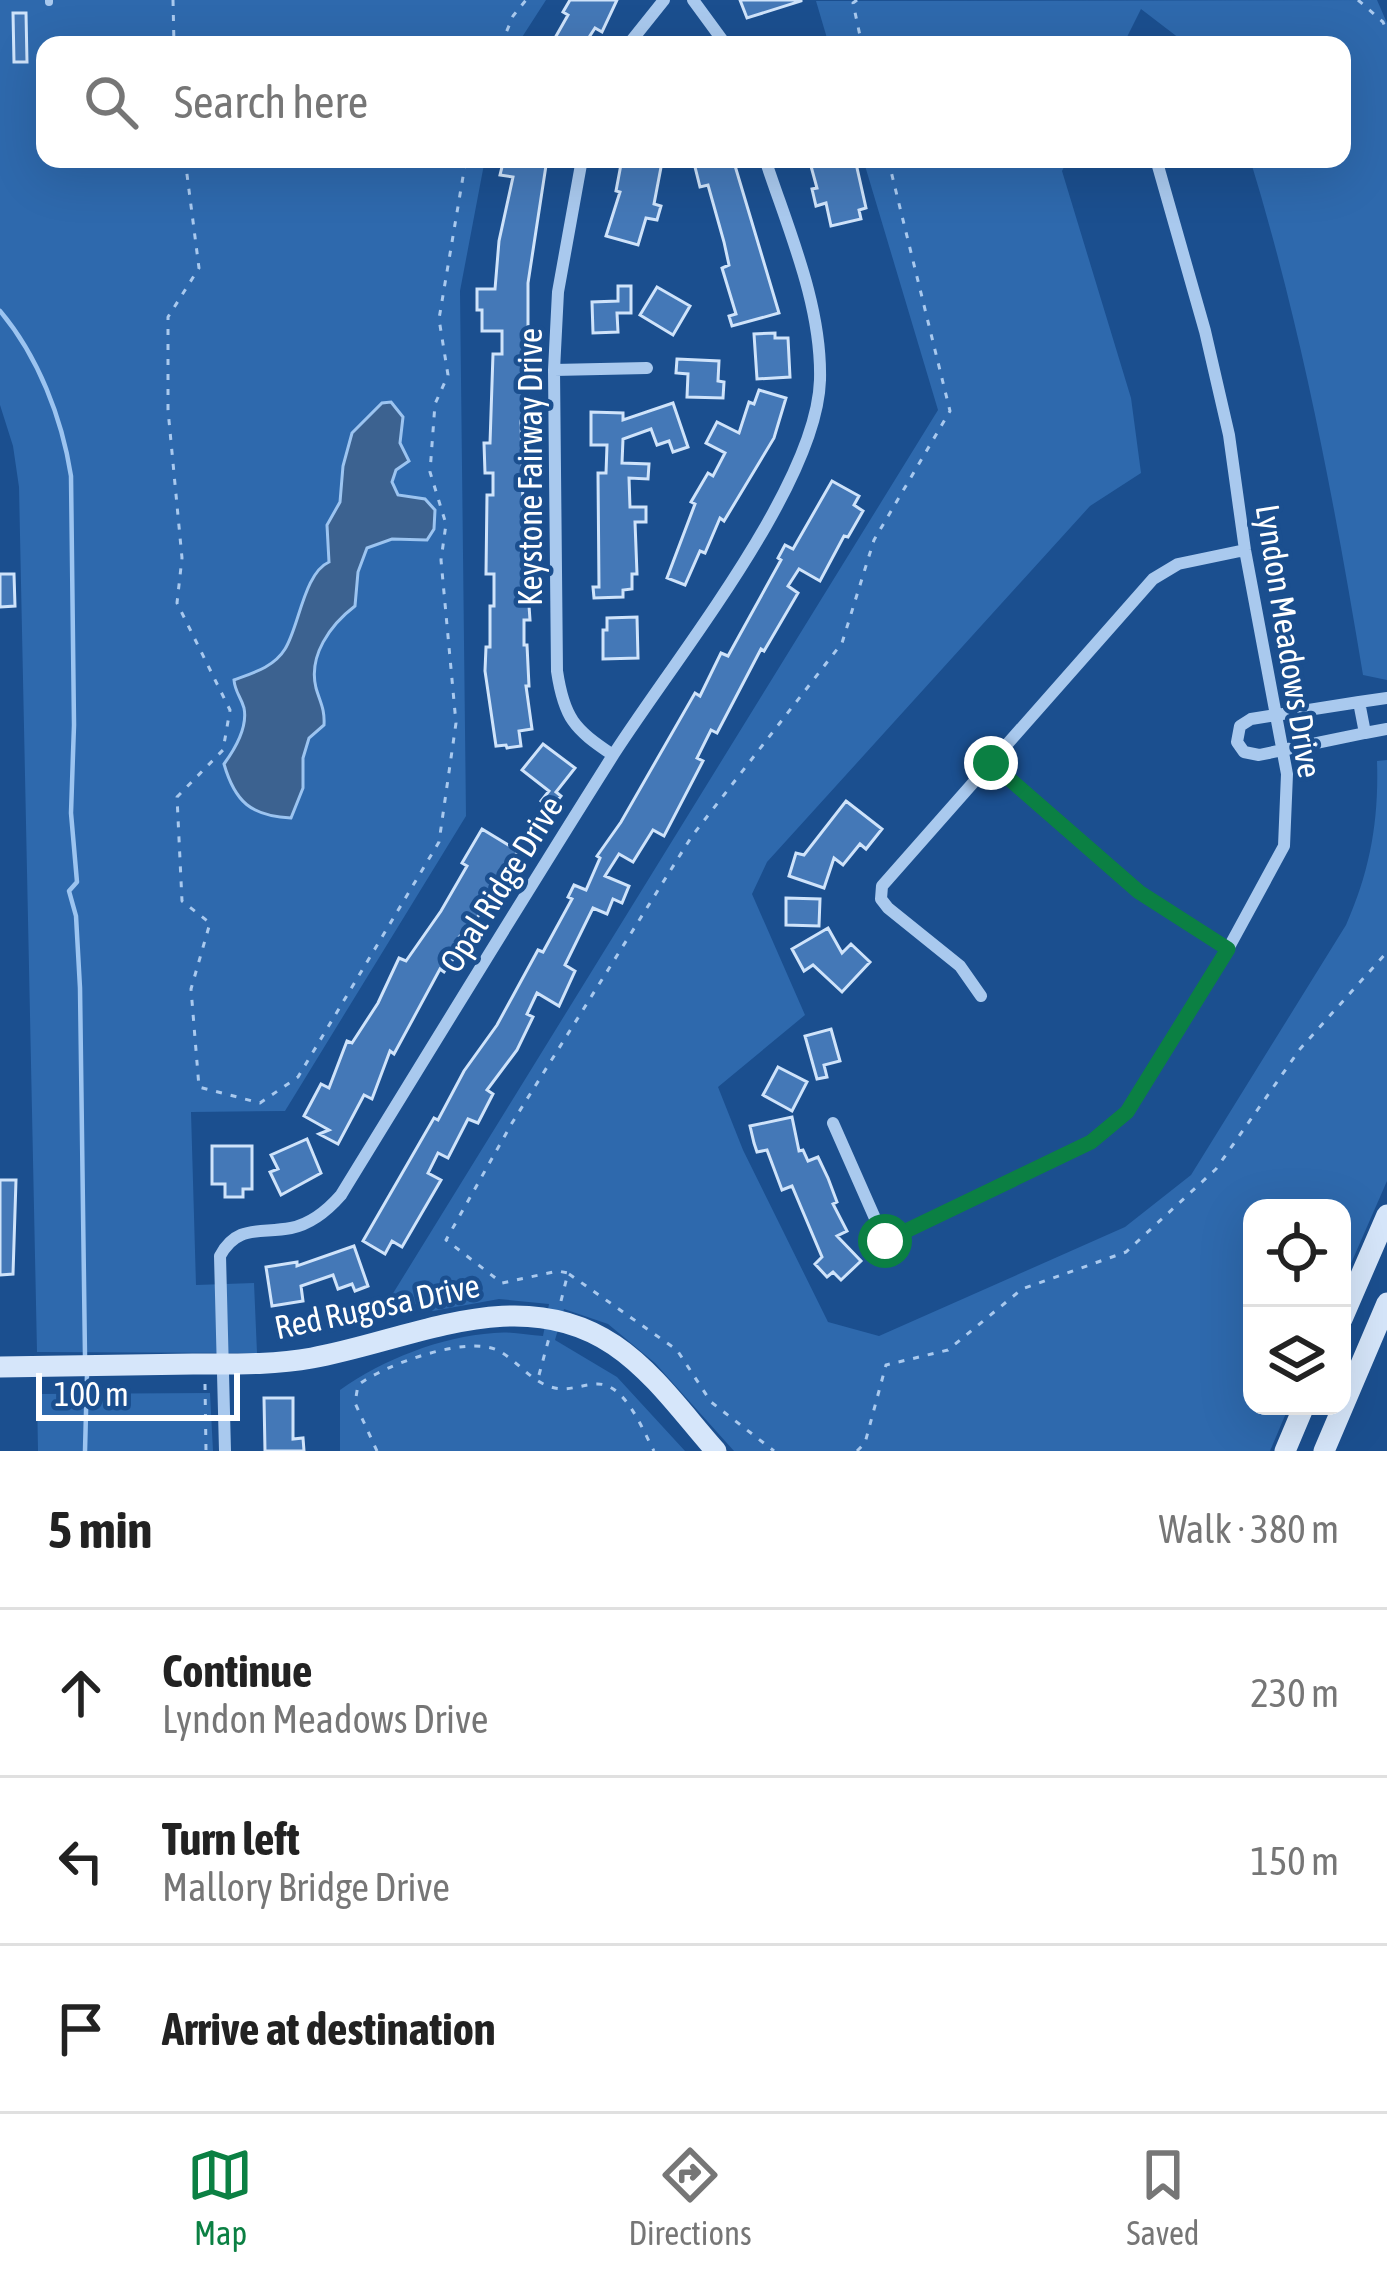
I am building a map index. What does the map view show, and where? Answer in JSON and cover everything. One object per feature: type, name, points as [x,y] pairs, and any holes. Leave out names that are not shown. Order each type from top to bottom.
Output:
[{"type":"street","points":[[635,36],[664,0]]},
{"type":"street","points":[[694,0],[720,36]]},
{"type":"street","name":"Keystone Fairway Drive","points":[[580,168],[561,258],[554,370],[556,671],[572,724],[613,755]]},
{"type":"street","name":"Opal Ridge Drive","points":[[217,1377],[220,1256],[226,1245],[248,1230],[291,1228],[312,1220],[341,1195],[613,755],[769,520],[808,440],[820,382],[815,316],[769,168]]},
{"type":"street","name":"Lyndon Meadows Drive","points":[[832,1124],[885,1241],[1091,1142],[1127,1112],[1228,949],[1284,846],[1288,810],[1283,750],[1245,550],[1229,435],[1159,168]]},
{"type":"street","points":[[554,370],[647,368]]},
{"type":"street","points":[[981,996],[960,966],[881,899],[882,886],[1153,579],[1178,565],[1245,550]]},
{"type":"street","points":[[1387,698],[1245,722],[1238,730],[1238,742],[1250,754],[1387,729]]},
{"type":"street","points":[[1359,702],[1365,734]]},
{"type":"street","points":[[991,763],[1139,892],[1228,949]]},
{"type":"street","points":[[1347,1307],[1387,1216]]},
{"type":"street","points":[[1324,1451],[1387,1303]]},
{"type":"street","name":"Red Rugosa Drive","points":[[0,1367],[118,1366],[217,1377],[503,1313],[543,1317],[572,1324],[612,1344],[644,1370],[716,1451]]},
{"type":"street","points":[[217,1377],[225,1451]]},
{"type":"street","points":[[1285,1451],[1300,1415]]},
{"type":"path","points":[[173,0],[174,36]]},
{"type":"path","points":[[505,36],[526,0]]},
{"type":"path","points":[[856,0],[860,36]]},
{"type":"path","points":[[1358,0],[1387,32]]},
{"type":"path","points":[[186,168],[199,268],[168,316],[168,410],[182,558],[176,603],[230,710],[223,749],[177,797],[182,901],[210,923],[191,989],[199,1087],[260,1103],[298,1077],[440,842],[456,722],[441,560],[446,524],[430,472],[435,404],[448,375],[440,320],[465,168]]},
{"type":"path","points":[[774,1451],[710,1402],[677,1350],[568,1273],[502,1283],[446,1240],[512,1123],[692,836],[842,644],[874,540],[950,410],[890,168]]},
{"type":"path","points":[[857,1451],[865,1443],[886,1365],[948,1350],[1022,1289],[1126,1252],[1216,1169],[1300,1049],[1387,952]]},
{"type":"path","points":[[561,1301],[568,1273]]},
{"type":"path","points":[[538,1378],[550,1336]]},
{"type":"path","points":[[376,1451],[354,1392],[362,1382],[433,1353],[478,1347],[501,1352],[526,1376],[544,1385],[610,1387],[623,1399],[654,1451]]},
{"type":"path","points":[[206,1451],[204,1391],[217,1377]]},
{"type":"shaded area","points":[[0,0],[546,0],[523,36],[36,36],[36,168],[483,168],[460,291],[466,816],[285,1111],[191,1112],[196,1285],[254,1283],[257,1353],[37,1352],[19,487],[0,405]]},
{"type":"shaded area","points":[[1377,0],[1387,23],[1387,680],[1363,675],[1315,415],[1253,168],[1351,168],[1351,36],[1176,36],[1141,9],[1128,36],[826,36],[816,1]]},
{"type":"shaded area","points":[[866,168],[1064,168],[1131,398],[1141,473],[1090,506],[767,862],[752,894],[805,1015],[718,1087],[743,1150],[828,1322],[879,1336],[1125,1227],[1191,1175],[1346,925],[1371,845],[1377,761],[1387,760],[1387,1181],[1351,1263],[1351,1199],[1243,1199],[1243,1415],[1285,1415],[1270,1451],[734,1451],[655,1363],[608,1324],[564,1309],[555,1340],[617,1377],[685,1451],[340,1451],[340,1390],[413,1351],[453,1339],[500,1333],[543,1336],[549,1304],[499,1299],[433,1311],[392,1295],[938,410]]},
{"type":"shaded area","points":[[391,402],[403,417],[400,443],[409,461],[396,470],[392,482],[398,495],[425,499],[435,510],[434,529],[427,540],[392,539],[367,548],[358,572],[355,606],[330,632],[315,664],[324,725],[309,738],[303,788],[291,818],[265,814],[239,797],[224,764],[244,723],[234,680],[269,665],[285,649],[314,577],[329,562],[327,525],[340,502],[352,433],[382,403]]},
{"type":"shaded area","points":[[210,1393],[213,1451],[38,1451],[37,1394]]},
{"type":"building","points":[[570,0],[617,0],[602,32],[595,28],[590,36],[556,36],[568,15],[563,12]]},
{"type":"building","points":[[740,0],[801,0],[801,1],[747,18]]},
{"type":"building","points":[[13,13],[26,13],[27,62],[14,62]]},
{"type":"building","points":[[502,168],[546,168],[528,283],[528,421],[521,421],[523,507],[526,542],[530,542],[530,562],[526,562],[530,620],[524,620],[524,645],[532,729],[519,731],[521,746],[507,748],[496,746],[485,671],[494,574],[486,574],[487,495],[493,495],[493,473],[485,473],[484,443],[490,443],[493,354],[502,354],[502,331],[482,331],[482,310],[477,310],[477,289],[495,289],[499,241],[513,177],[500,175]]},
{"type":"building","points":[[620,168],[661,168],[654,204],[661,206],[657,220],[646,218],[638,245],[606,236],[620,192],[616,191]]},
{"type":"building","points":[[695,168],[736,168],[779,313],[732,326],[729,316],[736,314],[722,268],[729,265],[724,242],[708,185],[700,187]]},
{"type":"building","points":[[811,168],[857,168],[866,208],[859,210],[861,219],[831,226],[826,203],[816,206],[812,189],[817,188]]},
{"type":"building","points":[[618,286],[631,286],[631,313],[617,313],[618,332],[593,333],[592,302],[618,301]]},
{"type":"building","points":[[657,287],[690,306],[673,335],[640,315]]},
{"type":"building","points":[[775,333],[775,338],[788,338],[790,377],[757,379],[754,334]]},
{"type":"building","points":[[677,359],[719,361],[723,398],[687,397],[688,374],[676,373]]},
{"type":"building","points":[[759,390],[786,398],[774,438],[724,521],[720,518],[705,553],[700,551],[685,585],[667,578],[695,504],[691,502],[725,453],[706,443],[717,422],[739,433],[749,402],[754,404]]},
{"type":"building","points":[[673,403],[688,447],[673,452],[669,441],[657,445],[651,429],[623,439],[622,463],[649,464],[648,479],[629,478],[630,507],[646,507],[646,522],[635,522],[637,574],[632,574],[632,589],[623,590],[623,597],[594,598],[593,587],[599,587],[598,473],[606,473],[607,445],[591,445],[591,412],[623,413],[623,420]]},
{"type":"building","points":[[832,481],[859,496],[854,505],[863,511],[820,581],[799,569],[788,586],[798,593],[764,651],[761,649],[717,733],[711,730],[697,758],[703,761],[664,836],[653,830],[633,862],[619,854],[605,876],[629,886],[622,903],[613,899],[607,914],[593,908],[565,965],[575,971],[559,1006],[537,993],[527,1014],[533,1017],[517,1050],[487,1090],[493,1094],[478,1123],[468,1119],[448,1158],[438,1153],[428,1173],[441,1180],[402,1247],[392,1241],[385,1254],[363,1241],[538,950],[543,952],[572,899],[568,897],[574,885],[586,890],[597,856],[695,693],[700,696],[721,653],[728,656],[785,545],[793,549]]},
{"type":"building","points":[[0,574],[14,574],[15,606],[0,607]]},
{"type":"building","points":[[637,617],[638,658],[603,659],[607,618]]},
{"type":"building","points":[[543,744],[575,768],[556,792],[561,796],[551,809],[541,801],[549,791],[522,770]]},
{"type":"building","points":[[846,801],[882,829],[866,849],[860,844],[843,865],[834,858],[824,888],[789,876],[796,853],[804,855]]},
{"type":"building","points":[[482,829],[518,851],[474,923],[455,943],[461,948],[444,972],[440,969],[394,1054],[390,1051],[372,1099],[364,1095],[338,1144],[319,1134],[329,1130],[304,1116],[321,1084],[329,1088],[347,1041],[352,1043],[378,1003],[399,958],[406,961],[441,911]]},
{"type":"building","points":[[786,898],[820,899],[819,926],[786,925]]},
{"type":"building","points":[[828,928],[842,953],[851,944],[870,962],[842,992],[813,965],[804,971],[792,949]]},
{"type":"building","points":[[831,1029],[840,1061],[824,1065],[827,1077],[817,1079],[805,1036]]},
{"type":"building","points":[[778,1067],[807,1082],[792,1111],[763,1095]]},
{"type":"building","points":[[792,1117],[799,1151],[803,1150],[808,1161],[818,1157],[828,1178],[837,1202],[833,1204],[847,1231],[837,1236],[861,1261],[841,1280],[833,1272],[827,1277],[815,1264],[822,1257],[792,1186],[782,1190],[767,1150],[757,1152],[754,1143],[750,1126]]},
{"type":"building","points":[[307,1139],[321,1173],[281,1195],[270,1172],[278,1169],[271,1155]]},
{"type":"building","points":[[212,1146],[252,1146],[252,1189],[243,1189],[243,1197],[225,1197],[225,1184],[212,1184]]},
{"type":"building","points":[[0,1180],[16,1180],[13,1274],[0,1275]]},
{"type":"building","points":[[354,1246],[368,1286],[355,1291],[352,1284],[338,1289],[333,1275],[301,1286],[303,1301],[272,1306],[266,1267],[297,1262],[297,1266]]},
{"type":"building","points":[[264,1398],[293,1398],[293,1439],[303,1438],[304,1451],[265,1451]]},
{"type":"waterway","points":[[0,311],[26,348],[46,389],[71,476],[71,813],[77,882],[69,891],[76,916],[80,988],[85,1356]]},
{"type":"waterway","points":[[85,1451],[87,1374]]},
{"type":"route","points":[[885,1241],[1091,1142],[1127,1112],[1228,949],[1139,892],[991,763]]}]
